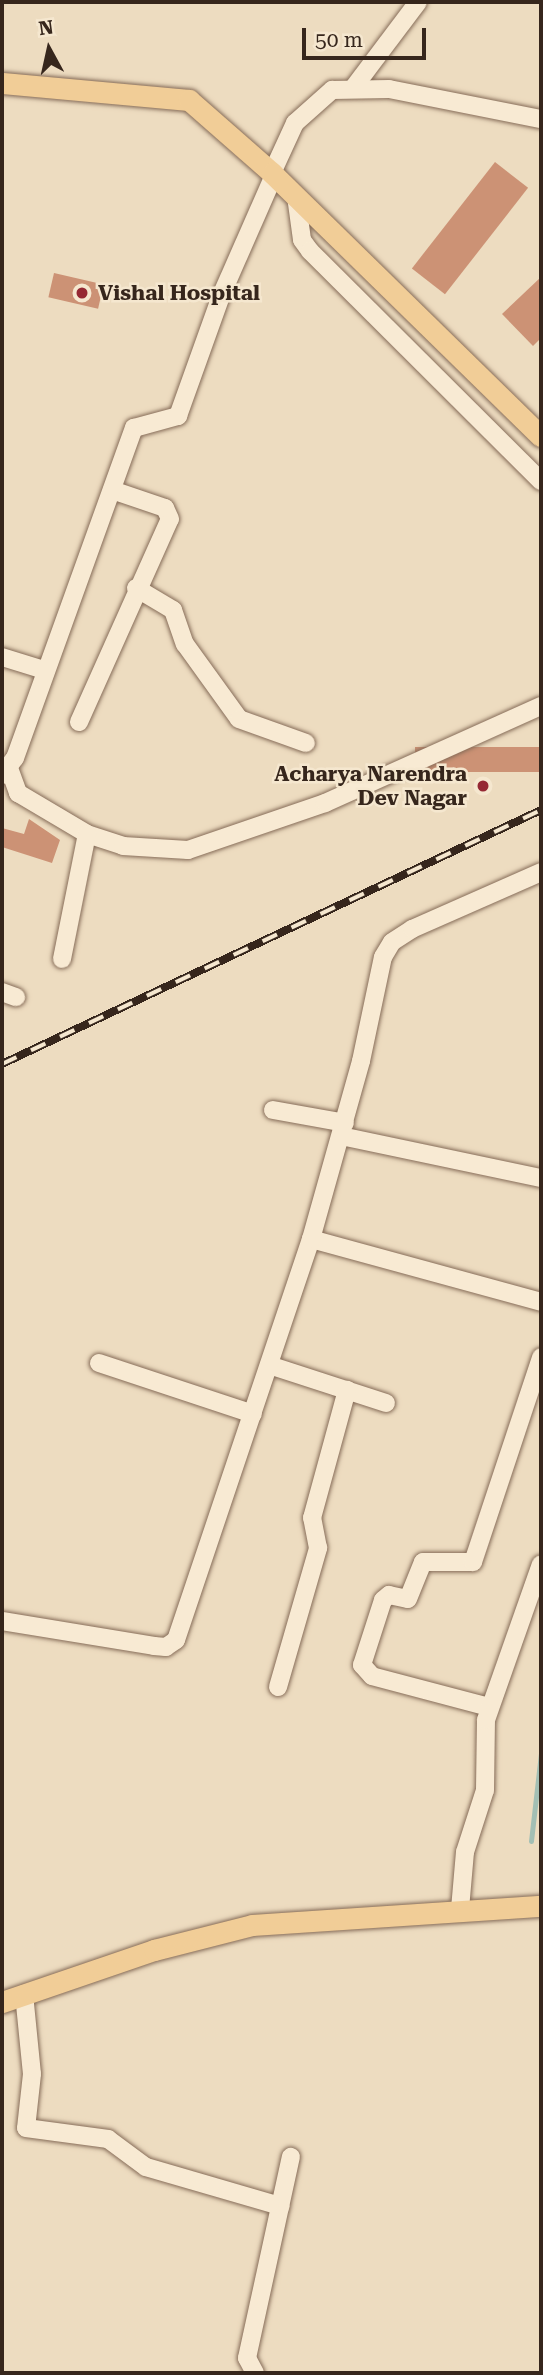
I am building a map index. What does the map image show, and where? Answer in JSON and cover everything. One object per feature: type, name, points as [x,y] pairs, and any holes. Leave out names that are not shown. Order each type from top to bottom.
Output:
[{"type":"main road","points":[[2,83],[189,100],[273,174],[541,436]]},
{"type":"main road","points":[[2,2001],[153,1950],[252,1925],[460,1909],[541,1906]]},
{"type":"street","points":[[354,86],[418,2]]},
{"type":"street","points":[[541,119],[354,86],[332,90],[310,105],[273,174],[221,296],[178,416],[134,428],[6,771],[18,793],[87,834],[151,850],[207,846],[325,803],[541,706]]},
{"type":"street","points":[[296,197],[302,240],[310,251],[541,481]]},
{"type":"street","points":[[79,722],[170,512],[112,490]]},
{"type":"street","points":[[136,588],[173,610],[185,644],[239,719],[306,743]]},
{"type":"street","points":[[2,657],[44,670]]},
{"type":"street","points":[[62,959],[87,834]]},
{"type":"street","points":[[2,1621],[154,1646],[176,1640],[311,1239],[343,1130],[383,957],[391,942],[536,879]]},
{"type":"street","points":[[273,1110],[343,1130],[541,1178]]},
{"type":"street","points":[[311,1239],[541,1302]]},
{"type":"street","points":[[489,1707],[372,1676],[362,1665],[383,1600],[389,1595],[408,1599],[423,1562],[473,1562],[541,1357]]},
{"type":"street","points":[[99,1363],[253,1414]]},
{"type":"street","points":[[269,1365],[386,1403]]},
{"type":"street","points":[[278,1687],[318,1548],[312,1518],[347,1390]]},
{"type":"street","points":[[460,1909],[465,1853],[485,1790],[489,1707],[541,1564]]},
{"type":"street","points":[[24,1994],[32,2074],[26,2128],[108,2139],[146,2167],[280,2206]]},
{"type":"street","points":[[255,2373],[247,2358],[291,2157]]},
{"type":"building","points":[[495,162],[528,188],[445,294],[412,268]]},
{"type":"building","points":[[54,273],[104,284],[98,309],[48,297]]},
{"type":"building","points":[[541,277],[541,338],[533,346],[502,314]]},
{"type":"building","points":[[415,747],[541,747],[541,772],[415,772]]},
{"type":"building","points":[[29,819],[60,840],[52,863],[2,847],[2,828],[24,834]]},
{"type":"waterway","points":[[531,1841],[541,1753]]},
{"type":"railway","points":[[2,1064],[541,810]]},
{"type":"place","name":"Vishal Hospital","points":[[82,293]]},
{"type":"place","name":"Acharya Narendra Dev Nagar","points":[[483,786]]}]
